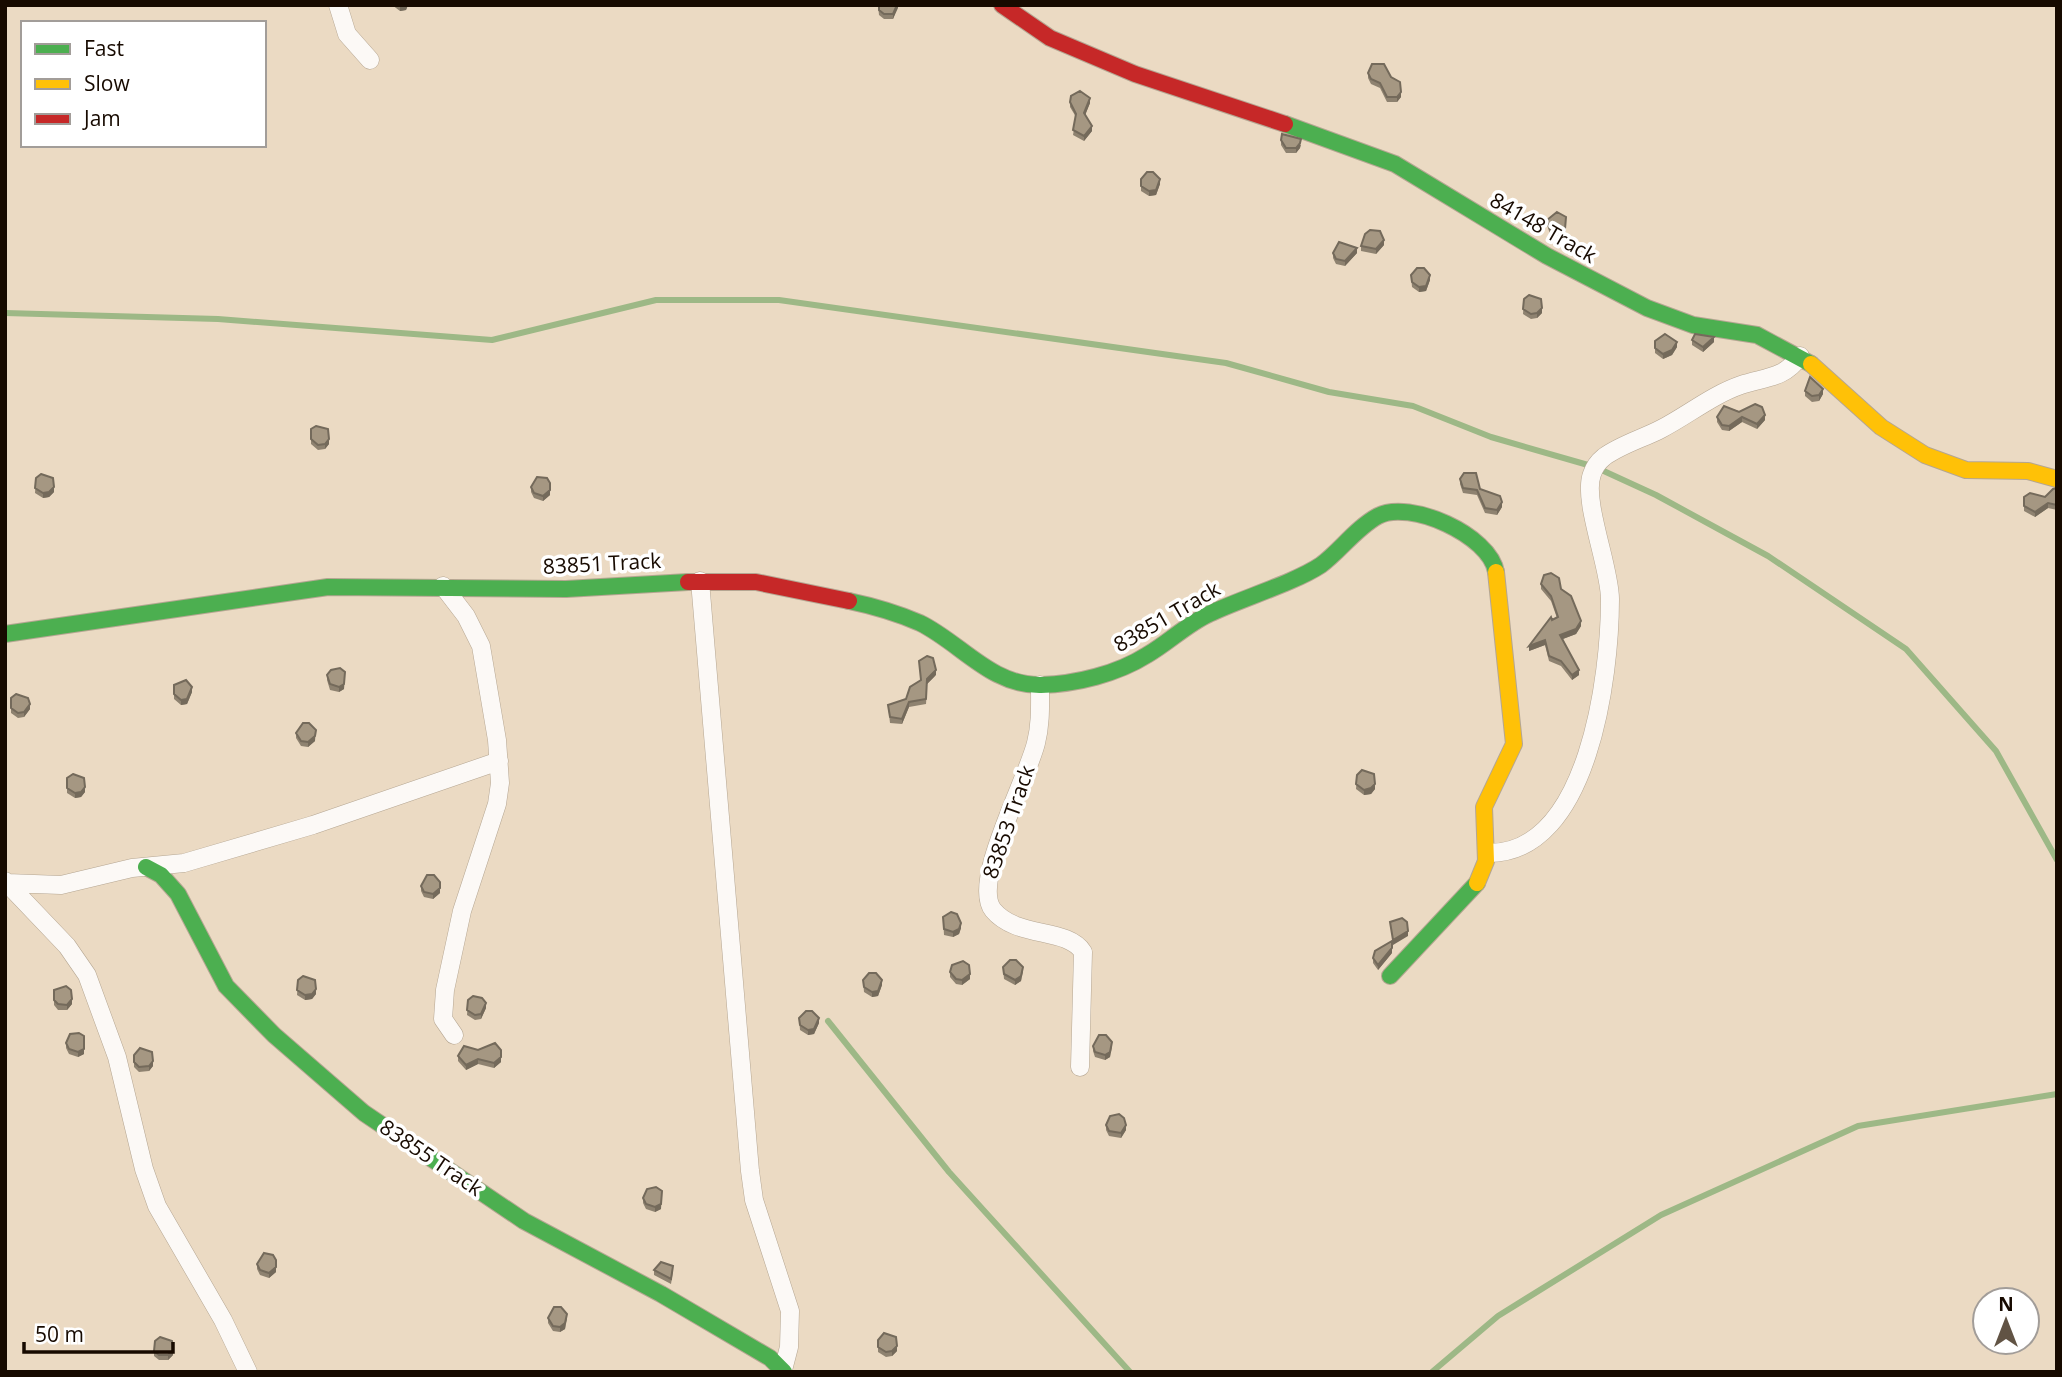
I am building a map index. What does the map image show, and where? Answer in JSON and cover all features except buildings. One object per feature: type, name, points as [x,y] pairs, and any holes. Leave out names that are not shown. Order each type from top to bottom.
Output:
[{"type":"street","points":[[338,5],[347,34],[370,60]]},
{"type":"street","name":"84148 Track","points":[[1002,5],[1050,38],[1135,74],[1395,164],[1547,256],[1647,308],[1693,325],[1757,335],[1800,356],[1881,427],[1925,455],[1966,470],[2028,471],[2057,479]]},
{"type":"street","points":[[1489,853],[1507,853],[1526,846],[1539,836],[1559,815],[1575,789],[1585,763],[1598,703],[1610,599],[1590,487],[1595,467],[1605,457],[1740,385],[1782,375],[1800,356]]},
{"type":"street","name":"83851 Track","points":[[5,635],[328,587],[566,589],[700,581],[756,582],[874,606],[921,624],[992,673],[1017,682],[1040,685],[1101,676],[1145,657],[1206,615],[1319,566],[1378,516],[1399,511],[1433,517],[1469,535],[1484,548],[1496,567],[1514,744],[1505,771],[1487,795],[1485,803],[1488,866],[1479,881],[1390,976]]},
{"type":"street","points":[[700,581],[750,1171],[754,1200],[790,1311],[789,1347],[784,1371]]},
{"type":"street","points":[[443,586],[467,615],[481,646],[499,761],[497,804],[462,911],[445,990],[443,1019],[454,1035]]},
{"type":"street","name":"83853 Track","points":[[1040,685],[1041,714],[1036,744],[1023,785],[990,865],[986,891],[993,910],[1007,922],[1019,929],[1070,941],[1083,952],[1080,1067]]},
{"type":"street","points":[[6,882],[61,885],[146,867],[184,863],[250,844],[499,761]]},
{"type":"street","name":"83855 Track","points":[[146,867],[161,875],[178,894],[226,986],[274,1035],[355,1106],[524,1221],[660,1294],[770,1358],[784,1371]]},
{"type":"street","points":[[6,882],[67,946],[87,975],[117,1057],[144,1169],[158,1206],[223,1320],[248,1372]]},
{"type":"waterway","points":[[5,313],[218,319],[492,340],[656,300],[779,300],[1226,363],[1329,392],[1413,406],[1491,437],[1595,467],[1656,495],[1768,556],[1906,649],[1996,751],[2057,860]]},
{"type":"waterway","points":[[828,1021],[949,1172],[1130,1372]]},
{"type":"waterway","points":[[1432,1372],[1498,1316],[1661,1215],[1858,1126],[2057,1094]]},
{"type":"traffic: fast","points":[[1285,124],[1395,164],[1547,256],[1647,308],[1693,325],[1757,335],[1811,364]]},
{"type":"traffic: fast","points":[[849,601],[920,623],[1007,679],[1041,685],[1068,683],[1123,668],[1155,650],[1201,618],[1310,572],[1370,521],[1392,512],[1427,516],[1464,534],[1490,558],[1496,572]]},
{"type":"traffic: fast","points":[[5,634],[328,587],[566,589],[688,582]]},
{"type":"traffic: fast","points":[[146,867],[161,875],[178,894],[226,986],[274,1035],[364,1113],[524,1221],[661,1294],[770,1358],[784,1372]]},
{"type":"traffic: fast","points":[[1390,976],[1477,883]]},
{"type":"traffic: slow","points":[[1811,364],[1881,427],[1925,455],[1966,470],[2028,471],[2057,479]]},
{"type":"traffic: slow","points":[[1477,883],[1486,861],[1484,807],[1514,744],[1496,572]]},
{"type":"traffic: jam","points":[[1002,5],[1050,38],[1135,74],[1285,124]]},
{"type":"traffic: jam","points":[[688,582],[756,582],[849,601]]}]
